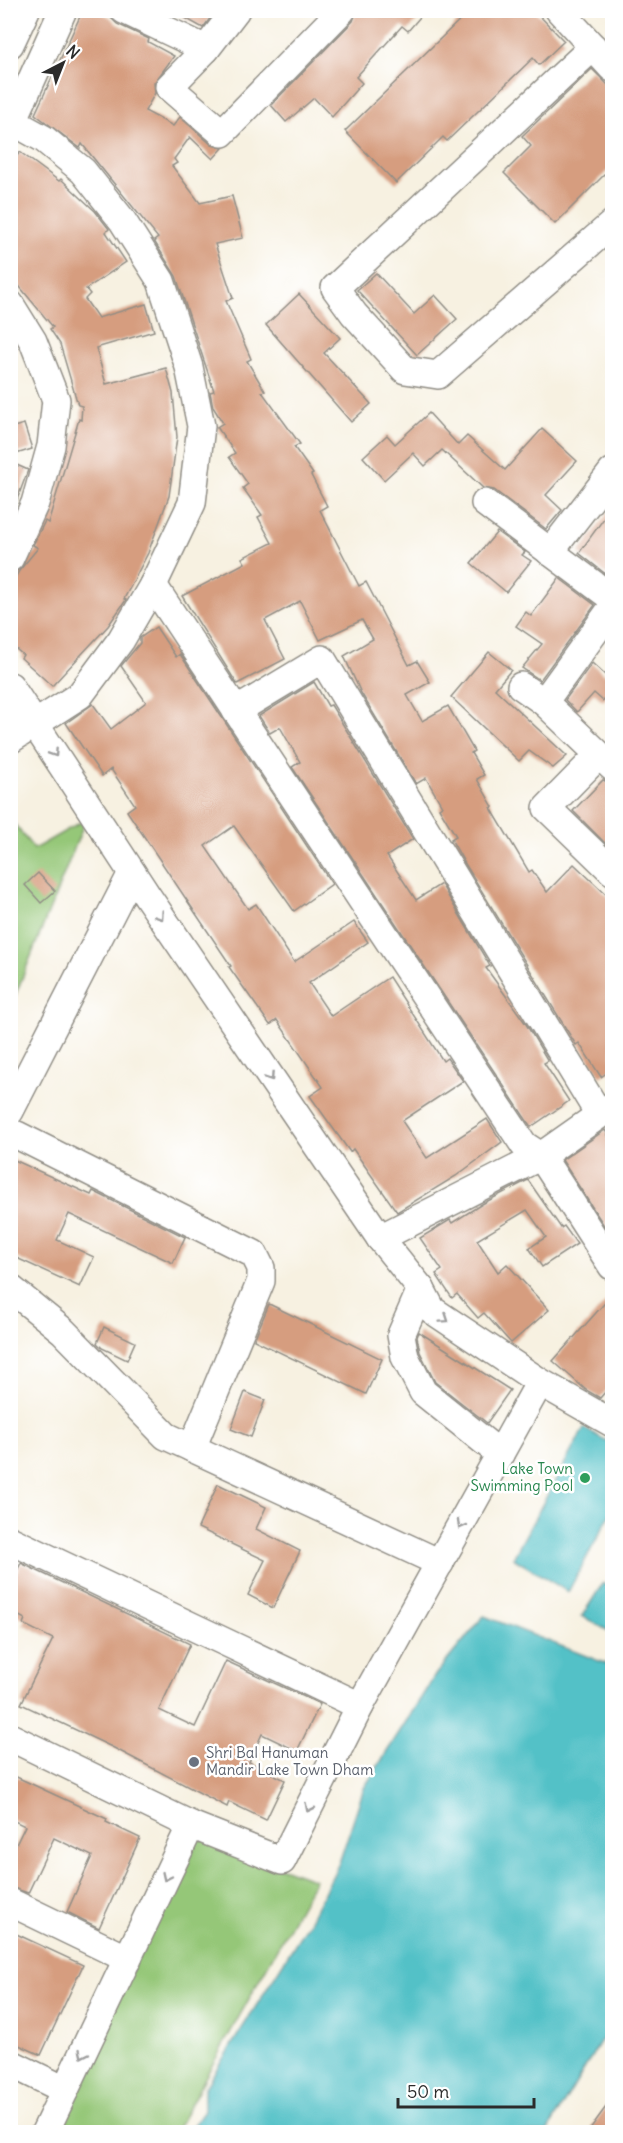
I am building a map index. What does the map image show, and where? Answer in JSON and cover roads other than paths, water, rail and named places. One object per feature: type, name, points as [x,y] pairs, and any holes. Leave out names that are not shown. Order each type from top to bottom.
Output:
[{"type":"street","points":[[10,44],[26,10]]},
{"type":"street","points":[[10,740],[80,695],[121,640],[153,585],[192,503],[201,426],[189,367],[161,281],[122,220],[83,171],[44,139],[11,123],[63,10]]},
{"type":"street","points":[[124,10],[206,49]]},
{"type":"street","points":[[236,10],[206,49],[169,87],[222,133],[342,10]]},
{"type":"street","points":[[559,10],[612,68]]},
{"type":"street","points":[[592,47],[335,288],[354,314],[405,370],[438,375],[612,224]]},
{"type":"street","points":[[10,304],[33,341],[56,400],[51,446],[35,503],[10,558]]},
{"type":"street","points":[[550,552],[612,471]]},
{"type":"street","points":[[485,503],[612,598]]},
{"type":"street","points":[[153,585],[524,1145],[541,1156],[612,1266]]},
{"type":"street","points":[[544,702],[612,608]]},
{"type":"street","points":[[236,711],[322,658],[606,1110],[541,1156],[380,1238]]},
{"type":"street","points":[[10,686],[132,873],[380,1238],[421,1289],[432,1310],[540,1382],[612,1423]]},
{"type":"street","points":[[521,686],[544,702],[606,761],[547,808],[612,871]]},
{"type":"street","points":[[10,1111],[132,873]]},
{"type":"street","points":[[10,1136],[17,1135],[254,1254],[261,1268],[261,1281],[192,1448]]},
{"type":"street","points":[[10,1288],[63,1331],[166,1436],[440,1563]]},
{"type":"street","points":[[421,1289],[401,1335],[412,1374],[423,1392],[500,1454]]},
{"type":"street","points":[[10,1737],[191,1825],[282,1861],[360,1706],[540,1382]]},
{"type":"street","points":[[10,1540],[360,1706]]},
{"type":"street","points":[[45,2133],[191,1825]]},
{"type":"street","points":[[10,1902],[128,1959]]},
{"type":"street","points":[[10,2063],[65,2090]]},
{"type":"water","name":"Lake Town Swimming Pool","points":[[584,1428],[612,1444],[612,1511],[568,1592],[513,1558]]},
{"type":"water","points":[[603,1583],[612,1588],[612,1633],[582,1616]]},
{"type":"water","points":[[484,1616],[612,1666],[612,2030],[600,2042],[547,2132],[189,2132],[204,2111],[204,2089],[310,1920],[339,1863],[364,1788],[436,1674]]},
{"type":"place","name":"Lake Town Swimming Pool","points":[[585,1478]]},
{"type":"place","name":"Shri Bal Hanuman Mandir Lake Town Dham","points":[[194,1762]]}]
